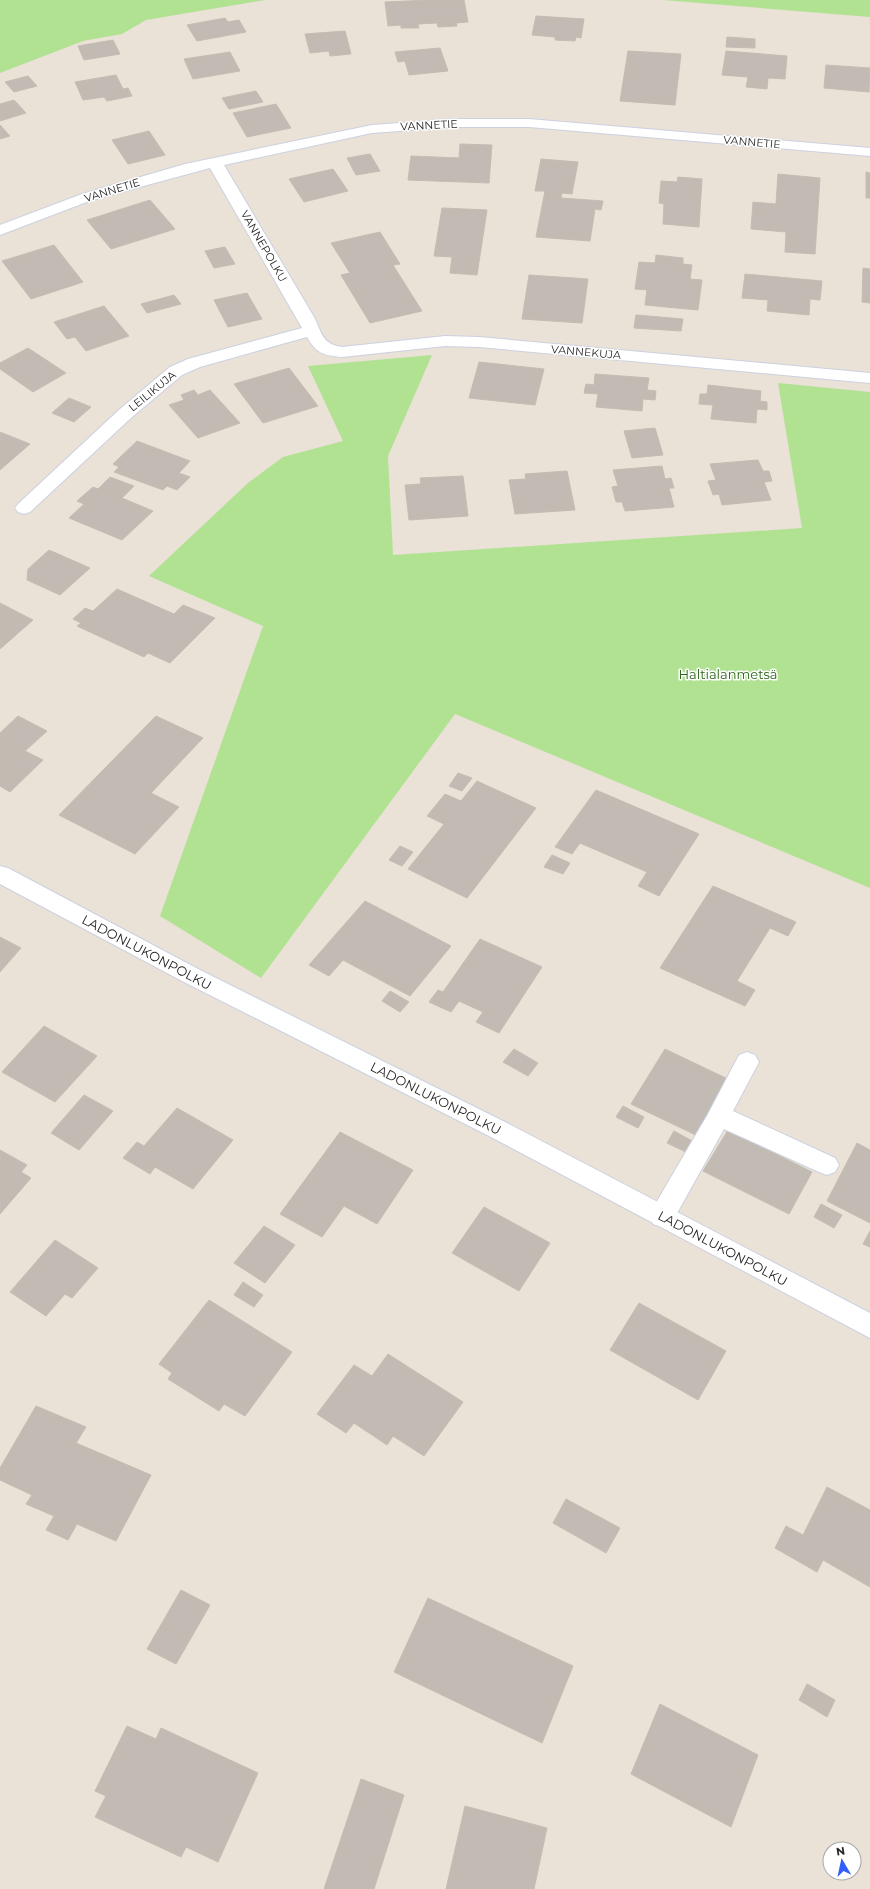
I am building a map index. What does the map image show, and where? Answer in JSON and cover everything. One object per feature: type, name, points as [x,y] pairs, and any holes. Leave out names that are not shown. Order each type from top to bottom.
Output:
[{"type":"street","name":"VANNETIE","points":[[0,230],[87,197],[126,185],[215,163],[372,129],[453,124],[529,123],[870,152]]},
{"type":"street","name":"VANNEPOLKU","points":[[215,163],[306,317],[312,330]]},
{"type":"street","name":"VANNEKUJA","points":[[312,330],[322,346],[328,350],[342,352],[445,341],[479,342],[870,378]]},
{"type":"street","name":"LEILIKUJA","points":[[24,508],[120,418],[176,371],[194,363],[312,330]]},
{"type":"street","name":"LADONLUKONPOLKU","points":[[0,874],[190,975],[499,1130],[870,1326]]},
{"type":"street","points":[[662,1216],[719,1116],[747,1062]]},
{"type":"street","points":[[719,1116],[827,1165]]},
{"type":"green space","points":[[0,0],[265,0],[146,20],[122,34],[83,41],[0,73]]},
{"type":"green space","points":[[663,0],[870,0],[870,17]]},
{"type":"green space","name":"Haltialanmetsä","points":[[432,355],[388,456],[393,555],[802,528],[778,383],[870,392],[870,888],[455,714],[261,978],[160,916],[263,626],[149,576],[248,483],[283,457],[343,441],[308,366]]},
{"type":"building","points":[[464,0],[468,22],[456,23],[457,26],[438,27],[437,23],[418,24],[419,28],[401,28],[401,25],[388,26],[385,2]]},
{"type":"building","points":[[536,16],[584,19],[581,38],[576,37],[575,41],[555,40],[555,37],[532,35]]},
{"type":"building","points":[[225,18],[228,22],[239,20],[246,32],[197,41],[187,25]]},
{"type":"building","points":[[345,31],[351,54],[330,56],[329,51],[310,53],[305,34]]},
{"type":"building","points":[[727,37],[755,39],[755,48],[726,47]]},
{"type":"building","points":[[113,40],[120,54],[84,60],[78,46]]},
{"type":"building","points":[[440,48],[448,71],[409,75],[405,61],[398,62],[395,52]]},
{"type":"building","points":[[628,51],[681,54],[675,105],[620,101]]},
{"type":"building","points":[[726,51],[787,56],[785,79],[768,78],[767,89],[746,87],[748,77],[722,75]]},
{"type":"building","points":[[230,52],[240,71],[193,79],[184,59]]},
{"type":"building","points":[[826,65],[870,68],[869,92],[824,88]]},
{"type":"building","points":[[116,75],[123,89],[128,88],[132,96],[107,101],[104,97],[83,100],[75,82]]},
{"type":"building","points":[[28,76],[37,86],[14,92],[5,82]]},
{"type":"building","points":[[256,91],[263,102],[229,109],[222,98]]},
{"type":"building","points":[[14,100],[26,113],[0,121],[0,104]]},
{"type":"building","points":[[276,104],[291,128],[247,137],[233,113]]},
{"type":"building","points":[[0,125],[10,136],[0,139]]},
{"type":"building","points":[[149,131],[165,155],[128,164],[112,140]]},
{"type":"building","points":[[460,144],[492,145],[489,183],[408,180],[411,156],[459,158]]},
{"type":"building","points":[[370,154],[380,171],[356,175],[347,158]]},
{"type":"building","points":[[541,159],[578,162],[572,194],[562,193],[561,198],[603,201],[601,210],[595,209],[590,241],[536,237],[545,191],[535,191]]},
{"type":"building","points":[[333,169],[348,191],[304,202],[289,179]]},
{"type":"building","points":[[866,172],[870,173],[870,198],[866,198]]},
{"type":"building","points":[[778,174],[820,178],[815,254],[785,252],[786,232],[751,229],[753,202],[776,204]]},
{"type":"building","points":[[678,177],[702,179],[699,227],[663,224],[664,204],[659,203],[661,181],[677,182]]},
{"type":"building","points":[[150,200],[175,229],[111,249],[87,220]]},
{"type":"building","points":[[442,208],[487,210],[477,275],[450,273],[452,257],[434,256]]},
{"type":"building","points":[[380,232],[400,264],[393,265],[422,311],[370,323],[341,275],[350,273],[331,243]]},
{"type":"building","points":[[54,245],[83,282],[31,299],[2,261]]},
{"type":"building","points":[[225,247],[235,264],[214,268],[205,251]]},
{"type":"building","points":[[656,255],[683,258],[683,264],[692,265],[690,279],[702,280],[698,310],[645,305],[647,290],[635,289],[639,262],[655,263]]},
{"type":"building","points":[[863,268],[870,269],[870,303],[862,302]]},
{"type":"building","points":[[745,274],[822,281],[820,300],[810,299],[809,315],[767,311],[768,300],[742,298]]},
{"type":"building","points":[[529,275],[588,279],[582,323],[522,319]]},
{"type":"building","points":[[247,293],[262,319],[228,327],[214,300]]},
{"type":"building","points":[[174,295],[181,304],[147,313],[141,304]]},
{"type":"building","points":[[104,306],[129,336],[86,351],[75,337],[67,339],[54,322]]},
{"type":"building","points":[[636,315],[683,319],[681,331],[634,328]]},
{"type":"building","points":[[28,348],[66,373],[33,392],[0,369],[0,363]]},
{"type":"building","points":[[479,362],[544,369],[535,405],[469,398]]},
{"type":"building","points":[[289,368],[318,406],[263,423],[234,384]]},
{"type":"building","points":[[595,374],[649,378],[647,390],[656,391],[655,400],[643,399],[642,411],[596,407],[598,394],[584,393],[586,384],[594,385]]},
{"type":"building","points":[[708,385],[761,391],[760,401],[767,402],[767,410],[757,409],[756,423],[711,419],[713,405],[699,404],[700,394],[707,394]]},
{"type":"building","points":[[194,390],[198,395],[210,390],[240,423],[198,438],[169,405],[184,400],[181,395]]},
{"type":"building","points":[[69,398],[91,407],[74,422],[52,413]]},
{"type":"building","points":[[655,428],[663,455],[632,458],[624,431]]},
{"type":"building","points":[[0,432],[30,444],[0,470]]},
{"type":"building","points":[[137,441],[190,461],[179,473],[190,477],[177,490],[167,486],[163,490],[114,472],[119,467],[113,464]]},
{"type":"building","points":[[758,460],[763,471],[769,471],[772,481],[764,482],[771,500],[722,505],[719,494],[713,495],[708,481],[716,480],[710,464]]},
{"type":"building","points":[[662,466],[665,479],[671,478],[674,488],[669,488],[674,507],[625,511],[622,502],[616,502],[612,487],[618,486],[613,470]]},
{"type":"building","points":[[567,471],[575,510],[515,514],[509,480],[526,479],[525,474]]},
{"type":"building","points":[[463,476],[468,516],[409,520],[405,485],[421,484],[420,478]]},
{"type":"building","points":[[110,477],[134,486],[122,498],[153,511],[122,540],[69,518],[84,504],[77,501],[93,487],[98,489]]},
{"type":"building","points":[[49,550],[90,568],[60,595],[27,580],[28,569]]},
{"type":"building","points":[[117,589],[174,614],[183,605],[215,618],[170,663],[148,653],[144,657],[77,626],[81,623],[73,619],[85,608],[93,611]]},
{"type":"building","points":[[0,603],[33,620],[0,649]]},
{"type":"building","points":[[18,716],[47,731],[25,751],[43,760],[10,792],[0,786],[0,733]]},
{"type":"building","points":[[156,716],[203,738],[151,793],[179,807],[135,854],[59,815]]},
{"type":"building","points":[[458,773],[472,778],[462,791],[449,786]]},
{"type":"building","points":[[477,781],[536,808],[467,898],[408,869],[444,824],[427,816],[445,794],[461,801]]},
{"type":"building","points":[[596,790],[699,834],[659,896],[638,886],[647,872],[580,843],[572,854],[555,847]]},
{"type":"building","points":[[400,846],[413,852],[402,866],[389,860]]},
{"type":"building","points":[[552,855],[570,863],[563,874],[544,867]]},
{"type":"building","points":[[713,886],[796,922],[788,936],[770,928],[737,981],[755,990],[745,1006],[660,968]]},
{"type":"building","points":[[365,901],[451,946],[410,996],[343,960],[329,976],[309,965]]},
{"type":"building","points":[[0,937],[21,948],[0,972]]},
{"type":"building","points":[[480,939],[542,967],[499,1033],[476,1022],[483,1012],[459,1001],[451,1012],[429,1002],[438,990],[443,992]]},
{"type":"building","points":[[390,991],[409,1002],[400,1012],[382,1001]]},
{"type":"building","points":[[44,1026],[97,1056],[55,1102],[2,1072]]},
{"type":"building","points":[[514,1049],[538,1063],[528,1076],[503,1062]]},
{"type":"building","points":[[665,1049],[734,1082],[700,1137],[631,1104]]},
{"type":"building","points":[[84,1095],[113,1111],[79,1150],[51,1133]]},
{"type":"building","points":[[623,1106],[644,1117],[638,1128],[616,1117]]},
{"type":"building","points":[[177,1108],[233,1140],[193,1189],[155,1167],[150,1174],[123,1158],[137,1142],[144,1146]]},
{"type":"building","points":[[728,1130],[812,1172],[789,1214],[703,1171]]},
{"type":"building","points":[[674,1131],[694,1142],[688,1153],[667,1143]]},
{"type":"building","points":[[340,1132],[413,1170],[377,1224],[344,1206],[322,1237],[280,1214]]},
{"type":"building","points":[[857,1143],[870,1150],[870,1223],[827,1201]]},
{"type":"building","points":[[0,1150],[27,1165],[21,1172],[31,1178],[0,1214]]},
{"type":"building","points":[[821,1204],[842,1215],[834,1228],[814,1217]]},
{"type":"building","points":[[484,1207],[550,1243],[519,1291],[452,1253]]},
{"type":"building","points":[[264,1226],[295,1245],[265,1283],[234,1263]]},
{"type":"building","points":[[870,1231],[870,1247],[863,1244]]},
{"type":"building","points":[[55,1240],[98,1268],[72,1298],[65,1294],[46,1316],[10,1292]]},
{"type":"building","points":[[243,1282],[263,1295],[254,1307],[234,1295]]},
{"type":"building","points":[[209,1300],[292,1352],[245,1416],[224,1404],[219,1411],[168,1379],[172,1373],[159,1364]]},
{"type":"building","points":[[639,1303],[726,1351],[698,1400],[610,1350]]},
{"type":"building","points":[[388,1354],[463,1402],[424,1456],[393,1436],[387,1445],[354,1423],[346,1433],[317,1414],[354,1365],[372,1376]]},
{"type":"building","points":[[36,1406],[86,1427],[76,1443],[151,1475],[116,1541],[77,1524],[68,1540],[46,1530],[54,1516],[26,1504],[32,1495],[0,1480],[0,1468]]},
{"type":"building","points":[[827,1487],[870,1510],[870,1587],[823,1560],[817,1572],[775,1548],[786,1526],[803,1535]]},
{"type":"building","points":[[566,1499],[620,1528],[606,1553],[553,1523]]},
{"type":"building","points":[[181,1590],[210,1605],[176,1664],[147,1649]]},
{"type":"building","points":[[428,1598],[573,1666],[542,1743],[394,1672]]},
{"type":"building","points":[[807,1684],[835,1700],[827,1717],[799,1700]]},
{"type":"building","points":[[660,1704],[758,1755],[731,1827],[631,1774]]},
{"type":"building","points":[[127,1726],[156,1739],[161,1728],[258,1773],[218,1862],[186,1847],[181,1857],[95,1817],[106,1796],[95,1791]]},
{"type":"building","points":[[361,1779],[404,1795],[374,1889],[324,1889]]},
{"type":"building","points":[[465,1806],[547,1828],[534,1889],[446,1889]]}]
